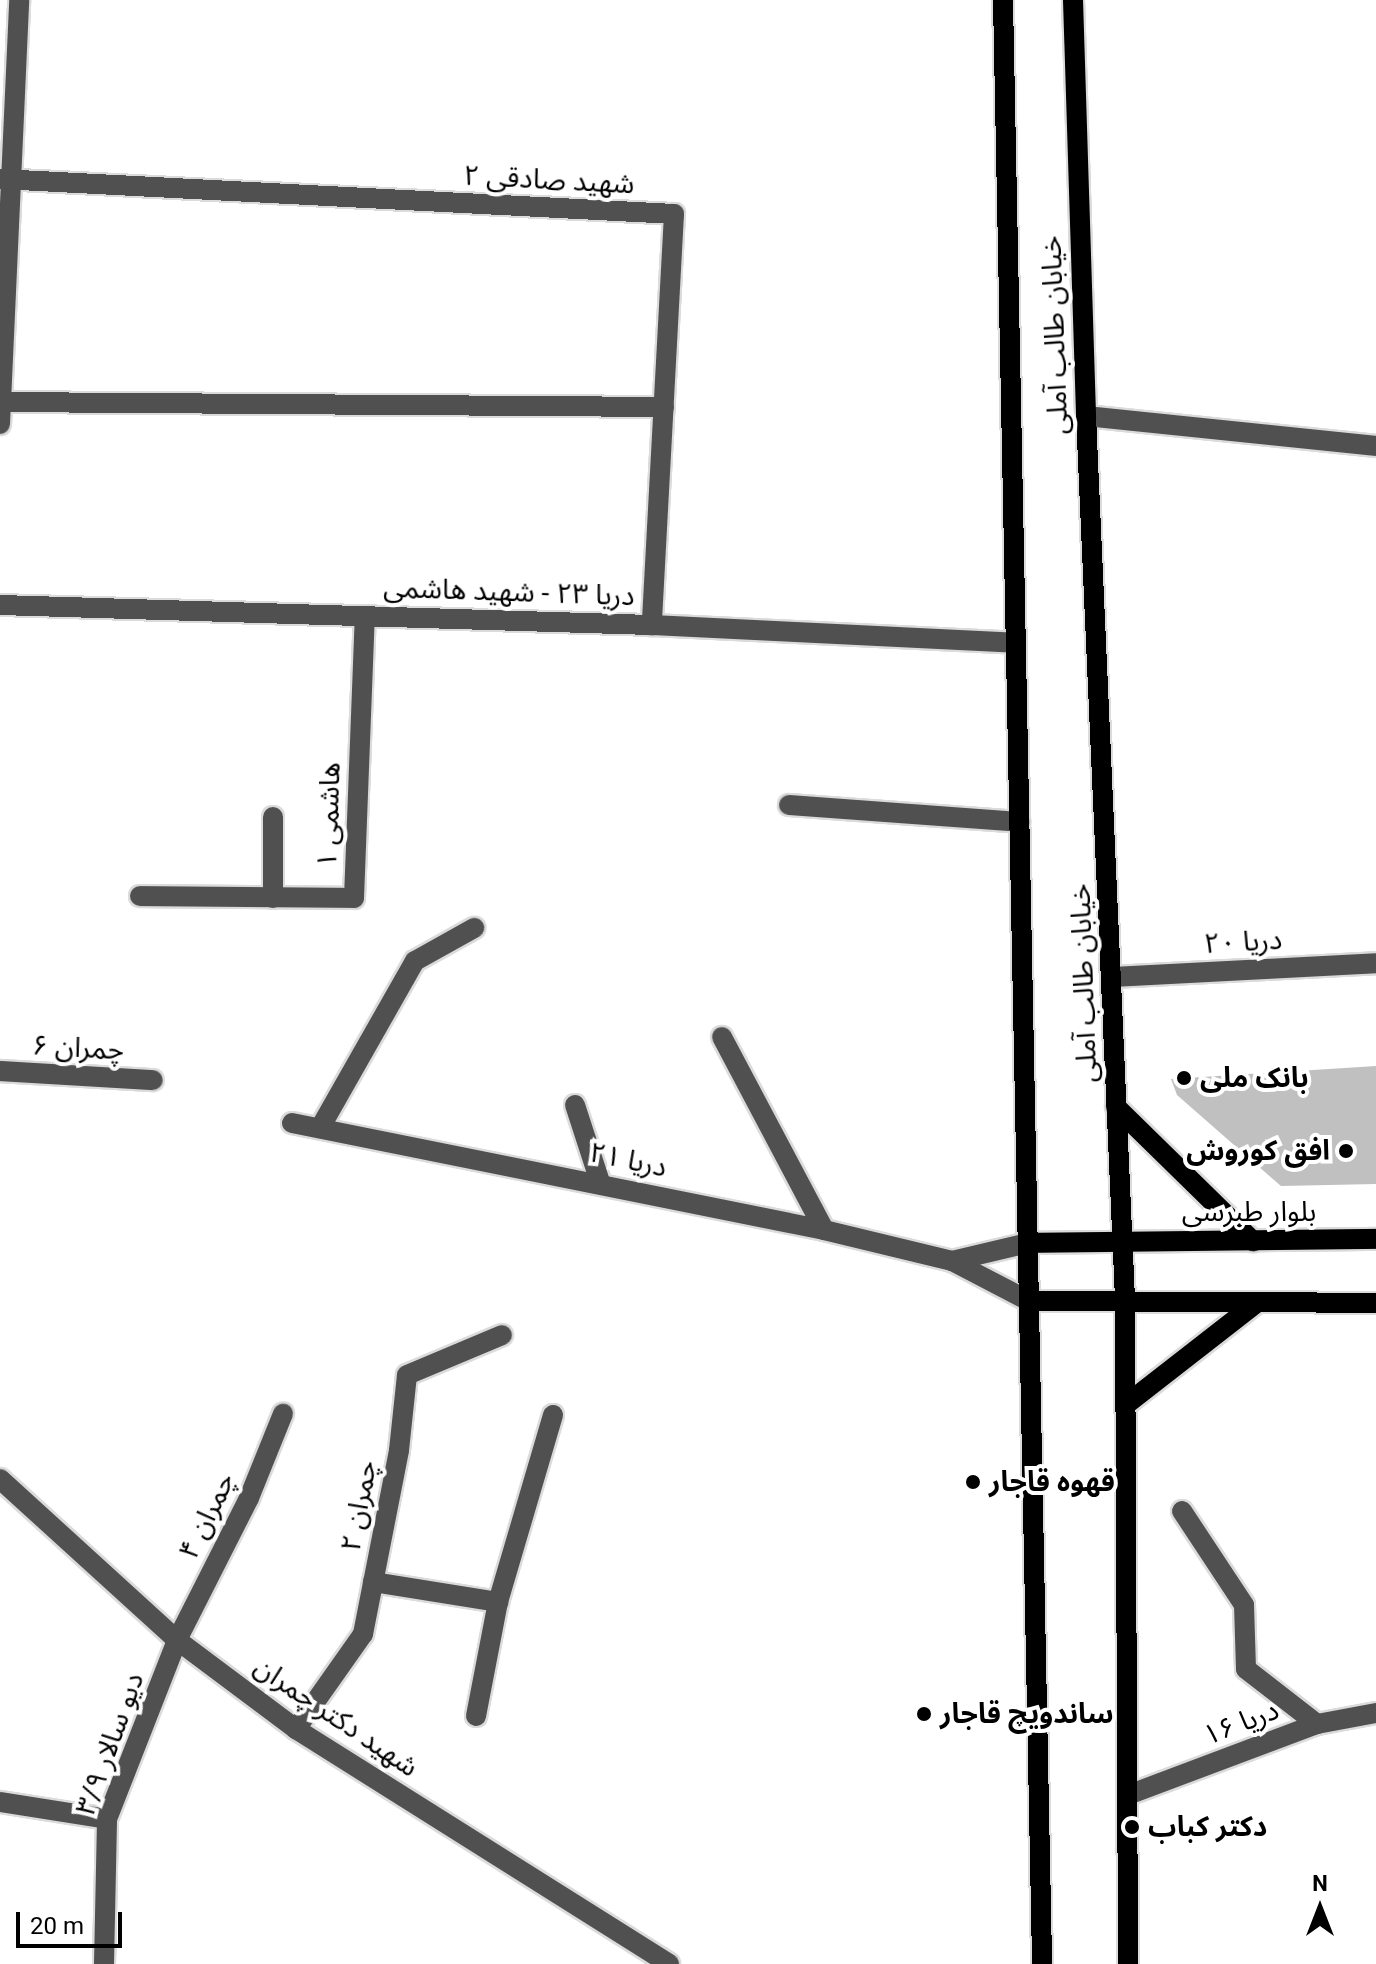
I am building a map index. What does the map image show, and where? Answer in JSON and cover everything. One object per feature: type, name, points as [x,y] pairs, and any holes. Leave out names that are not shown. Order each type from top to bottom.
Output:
[{"type":"main road","name":"خیابان طالب آملی","points":[[1003,0],[1042,1964]]},
{"type":"main road","name":"خیابان طالب آملی","points":[[1073,0],[1086,416],[1113,977],[1128,1403],[1128,1964]]},
{"type":"main road","points":[[1116,1107],[1253,1241]]},
{"type":"main road","name":"بلوار طبرسی","points":[[1028,1243],[1376,1239]]},
{"type":"main road","points":[[1029,1301],[1376,1303]]},
{"type":"main road","points":[[1128,1403],[1255,1304]]},
{"type":"street","points":[[0,424],[6,179],[19,0]]},
{"type":"street","name":"شهید صادقی ۲","points":[[6,179],[674,214],[652,625]]},
{"type":"street","points":[[1,402],[664,407]]},
{"type":"street","points":[[1086,416],[1376,446]]},
{"type":"street","name":"دریا ۲۳ - شهید هاشمی","points":[[0,605],[652,625],[1016,643]]},
{"type":"street","name":"هاشمی ۱","points":[[140,896],[354,898],[365,616]]},
{"type":"street","points":[[789,805],[1019,822]]},
{"type":"street","points":[[273,817],[273,898]]},
{"type":"street","points":[[320,1128],[415,961],[474,928]]},
{"type":"street","name":"دریا ۲۰","points":[[1113,977],[1376,963]]},
{"type":"street","points":[[722,1037],[824,1230]]},
{"type":"street","name":"چمران ۶","points":[[0,1071],[153,1080]]},
{"type":"street","points":[[575,1105],[600,1182]]},
{"type":"street","name":"دریا ۲۱","points":[[292,1123],[600,1182],[824,1230],[952,1261],[1029,1301]]},
{"type":"street","name":"دریا ۲۱","points":[[952,1261],[1028,1243]]},
{"type":"street","name":"چمران ۲","points":[[296,1729],[363,1634],[399,1450],[407,1375],[502,1335]]},
{"type":"street","name":"چمران ۴","points":[[177,1640],[249,1498],[283,1414]]},
{"type":"street","points":[[476,1716],[498,1602],[553,1415]]},
{"type":"street","name":"شهید دکتر چمران","points":[[0,1479],[177,1640],[296,1729],[669,1964]]},
{"type":"street","points":[[1182,1511],[1244,1605],[1246,1669],[1317,1724]]},
{"type":"street","points":[[373,1582],[498,1602]]},
{"type":"street","name":"دیو سالار ۳/۹","points":[[104,1964],[107,1819],[177,1640]]},
{"type":"street","name":"دریا ۱۶","points":[[1128,1795],[1317,1724],[1376,1713]]},
{"type":"street","points":[[0,1802],[107,1819]]},
{"type":"building","points":[[1376,1066],[1376,1184],[1281,1186],[1177,1095],[1171,1079]]},
{"type":"place","name":"بانک ملی","points":[[1184,1078]]},
{"type":"place","name":"افق کوروش","points":[[1346,1151]]},
{"type":"place","name":"قهوه قاجار","points":[[973,1482]]},
{"type":"place","name":"ساندویچ قاجار","points":[[924,1714]]},
{"type":"place","name":"دكتر كباب","points":[[1132,1827]]}]
